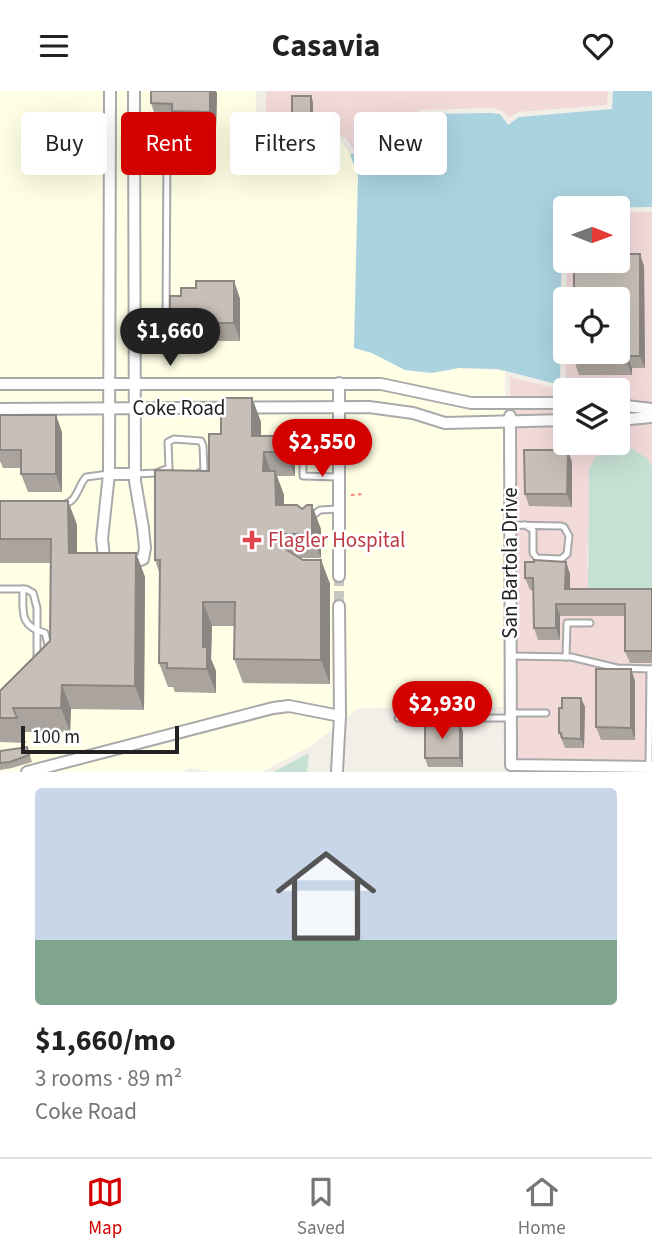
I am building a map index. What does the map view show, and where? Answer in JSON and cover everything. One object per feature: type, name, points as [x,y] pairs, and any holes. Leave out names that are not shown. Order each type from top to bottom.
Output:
[{"type":"street","points":[[110,91],[109,474],[102,539],[104,557],[110,563],[134,564],[143,559],[145,548],[135,474],[134,175]]},
{"type":"street","points":[[134,91],[134,112]]},
{"type":"street","points":[[110,145],[121,145]]},
{"type":"street","points":[[339,383],[339,576]]},
{"type":"street","name":"Coke Road","points":[[0,384],[339,383],[400,387],[471,403],[553,403]]},
{"type":"street","name":"San Bartola Drive","points":[[510,403],[511,769]]},
{"type":"street","points":[[630,406],[652,409]]},
{"type":"street","name":"Coke Road","points":[[0,409],[338,407],[391,409],[445,423],[553,420]]},
{"type":"street","points":[[630,419],[652,417]]},
{"type":"street","points":[[109,474],[135,474]]},
{"type":"street","points":[[337,772],[340,716],[339,606]]},
{"type":"street","points":[[27,772],[273,708],[289,706],[340,716]]},
{"type":"street","points":[[511,769],[651,767]]},
{"type":"lane","points":[[134,319],[166,319],[167,175]]},
{"type":"lane","points":[[173,475],[169,468],[168,442],[174,439],[201,441],[204,471],[194,476]]},
{"type":"lane","points":[[287,442],[303,442],[303,476],[338,477]]},
{"type":"lane","points":[[135,474],[156,473],[169,468]]},
{"type":"lane","points":[[49,505],[69,504],[75,499],[81,482],[86,477],[109,474]]},
{"type":"lane","points":[[311,521],[315,512],[338,509]]},
{"type":"lane","points":[[510,525],[525,525],[564,527],[569,536],[567,554],[561,559],[537,558],[533,553],[533,530],[525,525]]},
{"type":"lane","points":[[325,576],[339,576]]},
{"type":"lane","points":[[0,589],[23,589],[33,593],[36,601],[37,631],[37,666],[48,659],[48,637],[45,633],[37,631],[29,627],[24,619],[23,589]]},
{"type":"lane","points":[[566,657],[567,623],[590,624]]},
{"type":"lane","points":[[510,656],[566,657],[617,668],[651,669],[651,767]]},
{"type":"lane","points":[[398,718],[546,713]]},
{"type":"path","points":[[347,495],[365,494]]},
{"type":"shaded area","name":"Flagler Hospital","points":[[0,91],[256,91],[256,112],[230,112],[230,175],[340,175],[340,141],[350,154],[354,175],[358,177],[354,348],[372,353],[405,370],[432,373],[459,368],[505,371],[503,707],[359,708],[311,746],[262,772],[213,772],[191,768],[180,772],[0,772]]},
{"type":"shaded area","points":[[266,91],[608,91],[607,105],[518,112],[509,118],[504,112],[492,108],[354,112],[353,149],[346,138],[340,136],[340,112],[266,112]]},
{"type":"shaded area","points":[[630,212],[652,212],[652,467],[647,458],[588,532],[587,567],[652,594],[652,771],[515,770],[511,678],[510,377],[553,388],[553,455],[630,455],[630,378],[566,378],[566,364],[630,364],[630,287],[566,287],[567,273],[630,273]]},
{"type":"shaded area","points":[[630,448],[647,458],[652,467],[652,594],[588,592],[589,469],[595,457],[630,455]]},
{"type":"shaded area","points":[[309,753],[307,772],[273,772]]},
{"type":"water","points":[[613,91],[652,91],[652,207],[630,207],[630,196],[553,196],[553,273],[561,273],[561,287],[553,287],[553,364],[560,364],[560,378],[553,378],[553,383],[498,369],[459,368],[432,373],[405,370],[372,353],[354,348],[357,175],[447,175],[447,114],[500,114],[508,125],[519,117],[612,109]]},
{"type":"building","points":[[151,91],[210,91],[210,112],[172,111],[172,104],[151,103]]},
{"type":"building","points":[[292,96],[311,96],[311,112],[292,112]]},
{"type":"building","points":[[630,254],[640,254],[640,356],[630,356],[630,287],[574,287],[574,273],[630,273]]},
{"type":"building","points":[[196,281],[234,281],[234,323],[197,323],[197,317],[182,317],[181,310],[170,310],[170,296],[181,296],[181,288],[196,288]]},
{"type":"building","points":[[221,398],[252,398],[252,436],[286,436],[286,452],[264,452],[263,471],[275,471],[276,505],[297,505],[302,509],[312,505],[312,534],[278,534],[287,550],[303,560],[321,560],[321,660],[234,659],[235,602],[203,602],[203,647],[207,647],[207,669],[167,668],[167,663],[159,663],[160,560],[155,560],[155,470],[209,471],[209,434],[221,434]]},
{"type":"building","points":[[0,415],[56,415],[56,474],[21,474],[21,450],[0,450]]},
{"type":"building","points":[[524,450],[553,450],[553,455],[568,455],[567,494],[525,494]]},
{"type":"building","points":[[0,501],[68,501],[69,553],[136,553],[135,686],[62,685],[61,708],[13,708],[17,718],[0,718],[0,691],[50,641],[51,539],[0,539]]},
{"type":"building","points":[[525,562],[566,562],[565,589],[652,589],[652,651],[625,651],[625,604],[556,604],[556,628],[534,628],[533,578],[525,578]]},
{"type":"building","points":[[596,669],[631,669],[631,728],[596,727]]},
{"type":"building","points":[[562,698],[581,698],[581,739],[562,738],[559,733],[559,708],[562,708]]},
{"type":"building","points":[[425,723],[460,723],[460,758],[425,758]]},
{"type":"building","points":[[27,747],[29,755],[0,763],[0,751]]},
{"type":"tunnel","points":[[339,576],[339,606]]},
{"type":"place","name":"Flagler Hospital","points":[[252,540]]}]
